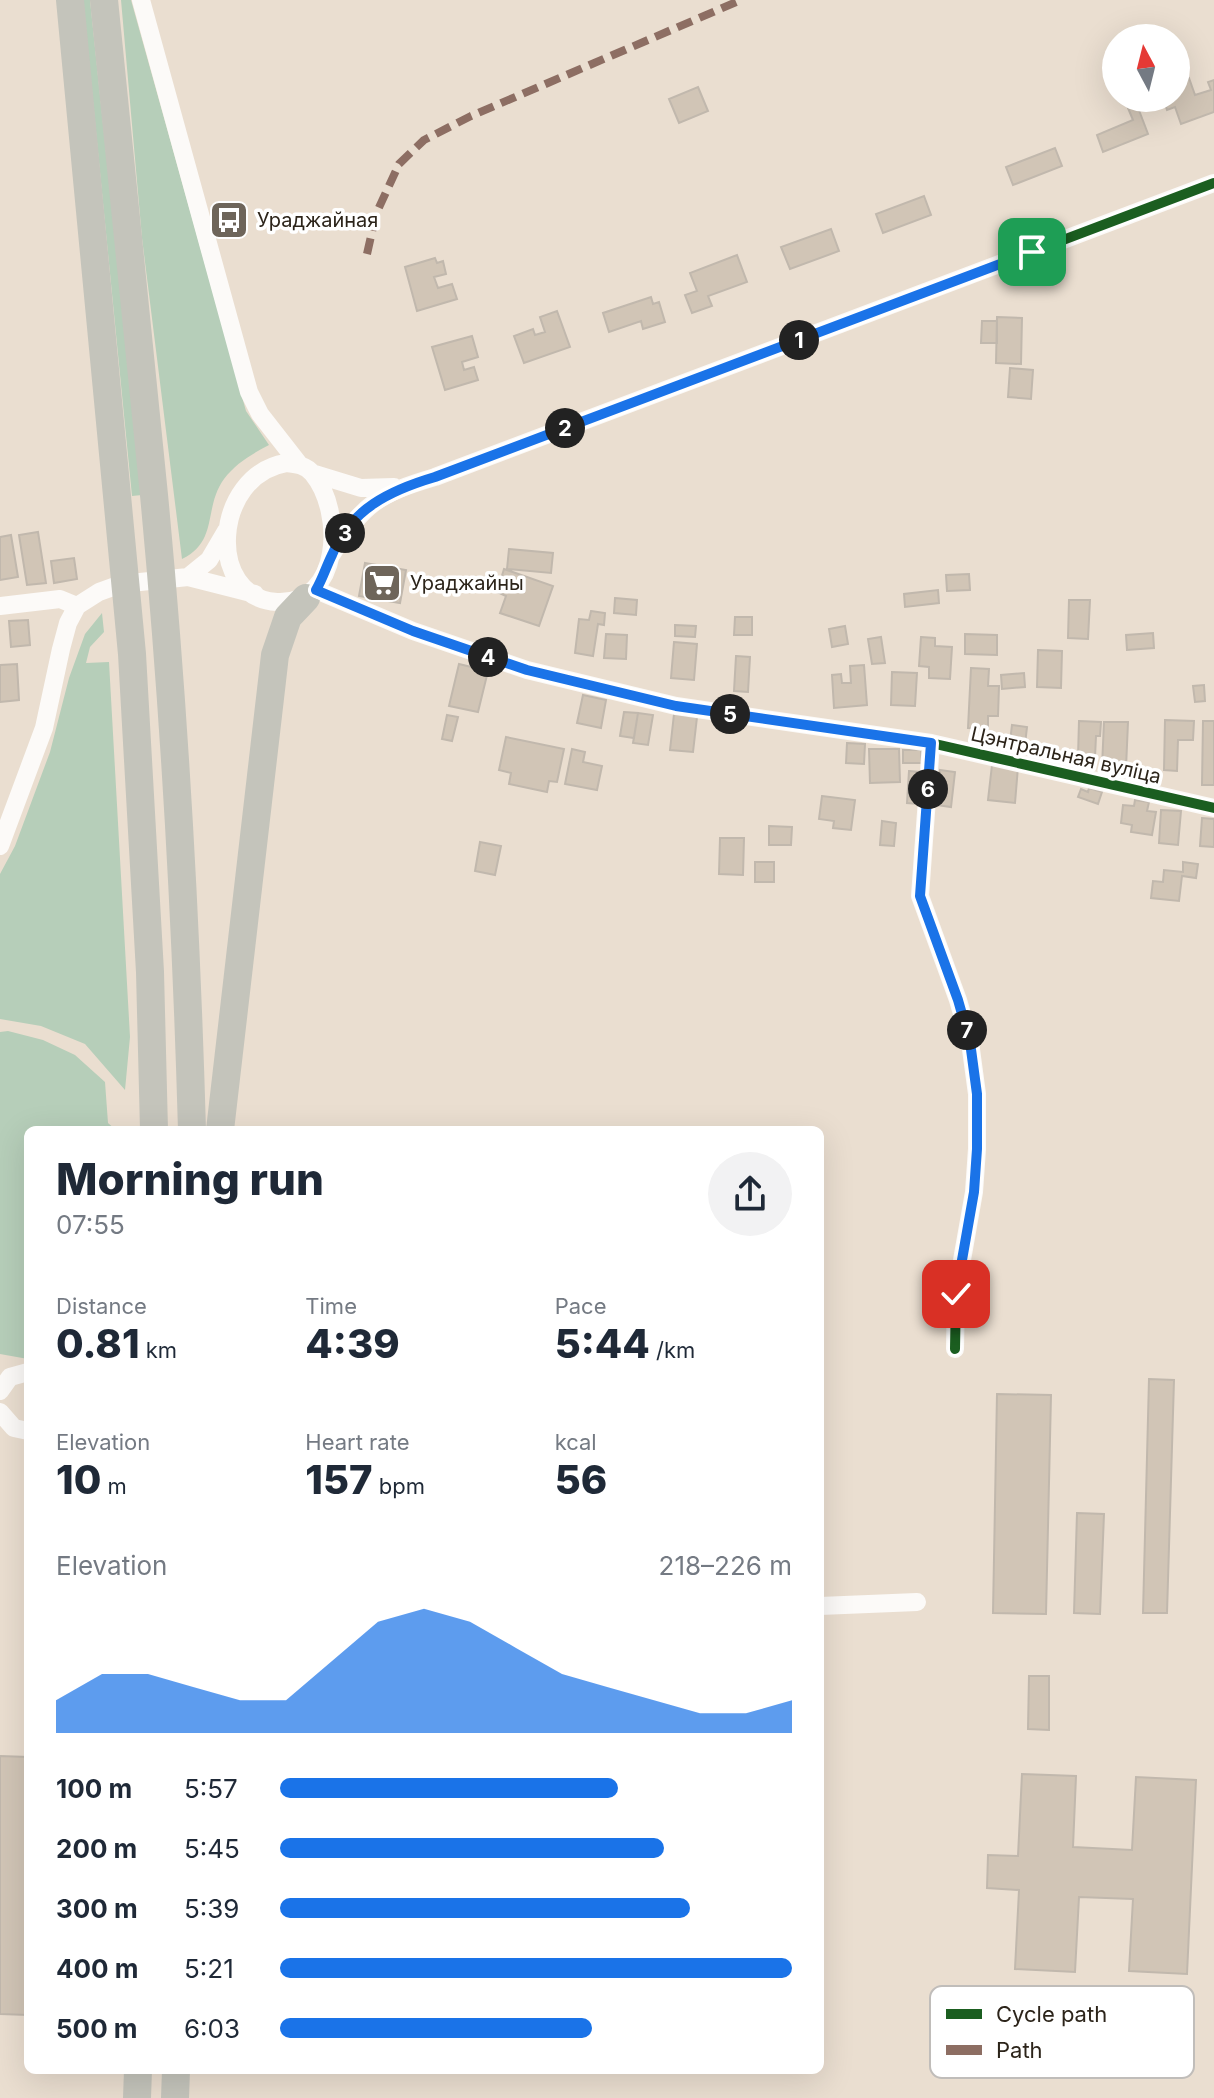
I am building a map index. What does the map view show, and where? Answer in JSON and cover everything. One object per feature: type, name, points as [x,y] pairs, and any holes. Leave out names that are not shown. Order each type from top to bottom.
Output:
[{"type":"highway","points":[[70,0],[120,500],[132,654],[150,972],[154,1126]]},
{"type":"highway","points":[[104,0],[167,650],[188,1000],[192,1126]]},
{"type":"highway","points":[[220,1126],[275,655],[288,617],[311,594]]},
{"type":"highway","points":[[137,2098],[138,2074]]},
{"type":"highway","points":[[175,2098],[176,2074]]},
{"type":"street","points":[[141,0],[249,392],[260,414],[306,468],[326,500],[332,554]]},
{"type":"street","points":[[0,846],[44,728],[68,623],[77,606],[99,592],[121,584],[188,577],[277,602],[311,594],[327,571],[332,554],[351,523],[370,503],[401,487],[1214,183]]},
{"type":"street","points":[[188,577],[209,560],[222,540],[237,497],[258,472],[274,465],[306,468],[361,488],[401,487]]},
{"type":"street","points":[[231,517],[230,567],[237,582],[255,594]]},
{"type":"street","name":"Цэнтральная вуліца","points":[[311,594],[351,605],[413,631],[527,670],[661,703],[931,743],[1214,808]]},
{"type":"street","points":[[0,606],[60,599],[77,606]]},
{"type":"street","points":[[931,743],[920,896],[958,1000],[970,1042],[977,1094],[974,1192],[956,1294],[955,1349]]},
{"type":"street","points":[[0,1369],[24,1372]]},
{"type":"street","points":[[0,1391],[10,1377],[24,1372]]},
{"type":"street","points":[[1,1415],[14,1428],[24,1430]]},
{"type":"street","points":[[824,1606],[917,1602]]},
{"type":"green space","points":[[83,0],[90,0],[142,495],[132,496]]},
{"type":"green space","points":[[121,0],[131,0],[246,411],[269,445],[250,455],[224,479],[201,543],[182,559],[142,238]]},
{"type":"green space","points":[[102,613],[104,632],[90,647],[86,663],[109,662],[130,1037],[125,1090],[85,1044],[41,1026],[0,1019],[0,874],[15,846],[50,752],[69,678],[85,634]]},
{"type":"green space","points":[[8,1031],[43,1040],[75,1055],[105,1082],[108,1123],[111,1126],[24,1126],[24,1358],[0,1354],[0,1032]]},
{"type":"building","points":[[1214,80],[1214,112],[1181,124],[1177,112],[1190,112],[1190,81],[1195,95],[1211,90],[1208,82]]},
{"type":"building","points":[[698,87],[708,111],[679,123],[669,99]]},
{"type":"building","points":[[1130,112],[1140,112],[1148,134],[1103,152],[1097,135],[1133,120]]},
{"type":"building","points":[[1055,148],[1062,166],[1013,185],[1006,167]]},
{"type":"building","points":[[924,196],[931,215],[883,233],[876,214]]},
{"type":"building","points":[[831,229],[839,251],[790,269],[781,247]]},
{"type":"building","points":[[737,255],[747,282],[708,296],[712,306],[692,313],[685,295],[697,291],[690,273]]},
{"type":"building","points":[[435,258],[437,263],[443,261],[446,274],[434,277],[438,288],[452,284],[457,299],[417,311],[405,267]]},
{"type":"building","points":[[651,297],[653,304],[659,302],[665,322],[643,329],[641,321],[609,332],[603,313]]},
{"type":"building","points":[[557,311],[570,347],[524,363],[514,336],[533,329],[535,335],[545,332],[540,317]]},
{"type":"building","points":[[997,317],[1022,318],[1021,364],[996,363]]},
{"type":"building","points":[[982,321],[997,321],[997,343],[981,343]]},
{"type":"building","points":[[472,336],[478,357],[462,362],[464,370],[474,367],[478,380],[445,390],[432,347]]},
{"type":"building","points":[[1010,368],[1033,370],[1031,399],[1008,397]]},
{"type":"building","points":[[38,532],[46,583],[27,585],[19,535]]},
{"type":"building","points":[[11,535],[18,577],[0,580],[0,537]]},
{"type":"building","points":[[509,549],[553,553],[551,573],[507,569]]},
{"type":"building","points":[[74,558],[77,579],[54,583],[51,561]]},
{"type":"building","name":"Ураджайны","points":[[365,563],[406,570],[400,603],[359,596]]},
{"type":"building","points":[[504,569],[553,586],[539,626],[500,613],[506,596],[497,592]]},
{"type":"building","points":[[969,574],[970,590],[947,591],[946,575]]},
{"type":"building","points":[[938,590],[939,603],[905,607],[904,594]]},
{"type":"building","points":[[615,598],[637,600],[636,615],[614,613]]},
{"type":"building","points":[[1069,600],[1090,600],[1088,639],[1068,638]]},
{"type":"building","points":[[591,611],[605,613],[604,625],[598,624],[593,656],[575,653],[579,619],[589,620]]},
{"type":"building","points":[[735,617],[752,617],[752,635],[734,635]]},
{"type":"building","points":[[28,620],[30,645],[11,647],[9,621]]},
{"type":"building","points":[[675,625],[696,626],[695,637],[675,636]]},
{"type":"building","points":[[845,626],[848,644],[832,647],[829,629]]},
{"type":"building","points":[[1153,633],[1154,648],[1127,650],[1126,635]]},
{"type":"building","points":[[606,634],[627,635],[626,659],[604,658]]},
{"type":"building","points":[[965,634],[997,635],[997,655],[965,654]]},
{"type":"building","points":[[881,637],[885,663],[872,664],[868,639]]},
{"type":"building","points":[[921,637],[935,638],[935,646],[952,647],[950,679],[929,678],[929,667],[919,666]]},
{"type":"building","points":[[674,642],[697,644],[694,680],[671,678]]},
{"type":"building","points":[[1038,650],[1062,651],[1061,688],[1037,687]]},
{"type":"building","points":[[736,656],[750,657],[748,692],[734,691]]},
{"type":"building","points":[[17,664],[19,700],[0,702],[0,665]]},
{"type":"building","points":[[459,664],[488,671],[478,712],[449,706]]},
{"type":"building","points":[[864,665],[867,705],[834,708],[832,675],[841,674],[842,683],[851,683],[850,666]]},
{"type":"building","points":[[971,668],[989,669],[988,686],[999,686],[998,716],[988,716],[988,729],[968,728]]},
{"type":"building","points":[[892,672],[917,673],[915,706],[891,705]]},
{"type":"building","points":[[1024,673],[1025,687],[1002,689],[1001,675]]},
{"type":"building","points":[[1204,685],[1205,701],[1195,702],[1193,686]]},
{"type":"building","points":[[583,695],[606,700],[601,728],[577,723]]},
{"type":"building","points":[[624,712],[638,713],[634,738],[620,736]]},
{"type":"building","points":[[638,713],[653,715],[648,745],[633,743]]},
{"type":"building","points":[[674,714],[697,717],[693,752],[670,750]]},
{"type":"building","points":[[447,715],[458,717],[452,741],[442,739]]},
{"type":"building","points":[[1165,720],[1194,721],[1193,740],[1178,740],[1177,771],[1164,770]]},
{"type":"building","points":[[1079,721],[1101,722],[1100,736],[1096,736],[1095,757],[1078,757]]},
{"type":"building","points":[[1203,721],[1214,721],[1214,785],[1202,785]]},
{"type":"building","points":[[1104,722],[1128,722],[1126,768],[1102,767]]},
{"type":"building","points":[[1012,725],[1027,727],[1025,744],[1010,742]]},
{"type":"building","points":[[506,737],[564,749],[557,782],[549,781],[547,792],[509,784],[511,773],[499,770]]},
{"type":"building","points":[[847,743],[865,744],[864,764],[846,763]]},
{"type":"building","points":[[572,749],[585,752],[583,762],[602,766],[597,790],[565,784]]},
{"type":"building","points":[[869,749],[899,749],[900,782],[870,783]]},
{"type":"building","points":[[903,750],[921,750],[922,763],[903,763]]},
{"type":"building","points":[[992,765],[1018,767],[1015,803],[988,800]]},
{"type":"building","points":[[940,770],[955,772],[951,807],[936,805]]},
{"type":"building","points":[[909,771],[920,772],[919,804],[907,803]]},
{"type":"building","points":[[1089,788],[1102,792],[1098,804],[1078,797],[1081,789],[1088,792]]},
{"type":"building","points":[[822,796],[855,800],[851,830],[833,828],[834,821],[819,819]]},
{"type":"building","points":[[1135,800],[1149,802],[1147,811],[1156,812],[1152,835],[1131,832],[1132,825],[1121,823],[1123,805],[1134,806]]},
{"type":"building","points":[[1161,810],[1181,811],[1178,845],[1159,843]]},
{"type":"building","points":[[1202,818],[1214,819],[1214,847],[1200,846]]},
{"type":"building","points":[[882,821],[896,823],[894,846],[880,845]]},
{"type":"building","points":[[769,826],[792,827],[791,845],[769,845]]},
{"type":"building","points":[[720,838],[744,838],[743,875],[719,874]]},
{"type":"building","points":[[480,842],[501,846],[495,875],[475,871]]},
{"type":"building","points":[[755,862],[774,862],[774,882],[755,882]]},
{"type":"building","points":[[1183,862],[1198,864],[1196,878],[1182,876],[1179,901],[1151,898],[1153,881],[1163,882],[1164,870],[1183,872]]},
{"type":"building","points":[[1149,1379],[1174,1380],[1167,1613],[1143,1613]]},
{"type":"building","points":[[997,1394],[1051,1395],[1046,1614],[993,1613]]},
{"type":"building","points":[[1077,1513],[1104,1514],[1100,1614],[1074,1613]]},
{"type":"building","points":[[1029,1676],[1049,1676],[1049,1730],[1028,1729]]},
{"type":"building","points":[[0,1756],[24,1757],[24,2015],[0,2014]]},
{"type":"building","points":[[1022,1774],[1076,1776],[1073,1847],[1132,1850],[1136,1777],[1196,1780],[1187,1974],[1129,1971],[1133,1899],[1079,1897],[1075,1972],[1015,1969],[1019,1890],[987,1888],[988,1855],[1018,1856]]},
{"type":"marked path","points":[[367,254],[376,214],[399,164],[424,140],[471,116],[741,0]]},
{"type":"cycle path","points":[[332,554],[364,512],[399,489],[1214,183]]},
{"type":"cycle path","points":[[316,590],[413,631],[527,670],[676,706],[931,743],[1214,808]]},
{"type":"cycle path","points":[[931,743],[920,896],[958,1000],[970,1042],[977,1094],[974,1192],[956,1294],[955,1349]]},
{"type":"place","name":"Ураджайная","points":[[229,220]]},
{"type":"place","name":"Ураджайны","points":[[382,583]]},
{"type":"route","points":[[956,1294],[974,1192],[977,1094],[970,1042],[958,1000],[920,896],[931,743],[676,706],[527,670],[413,631],[316,590],[332,554],[351,523],[370,503],[401,487],[435,477],[1032,252]]}]
